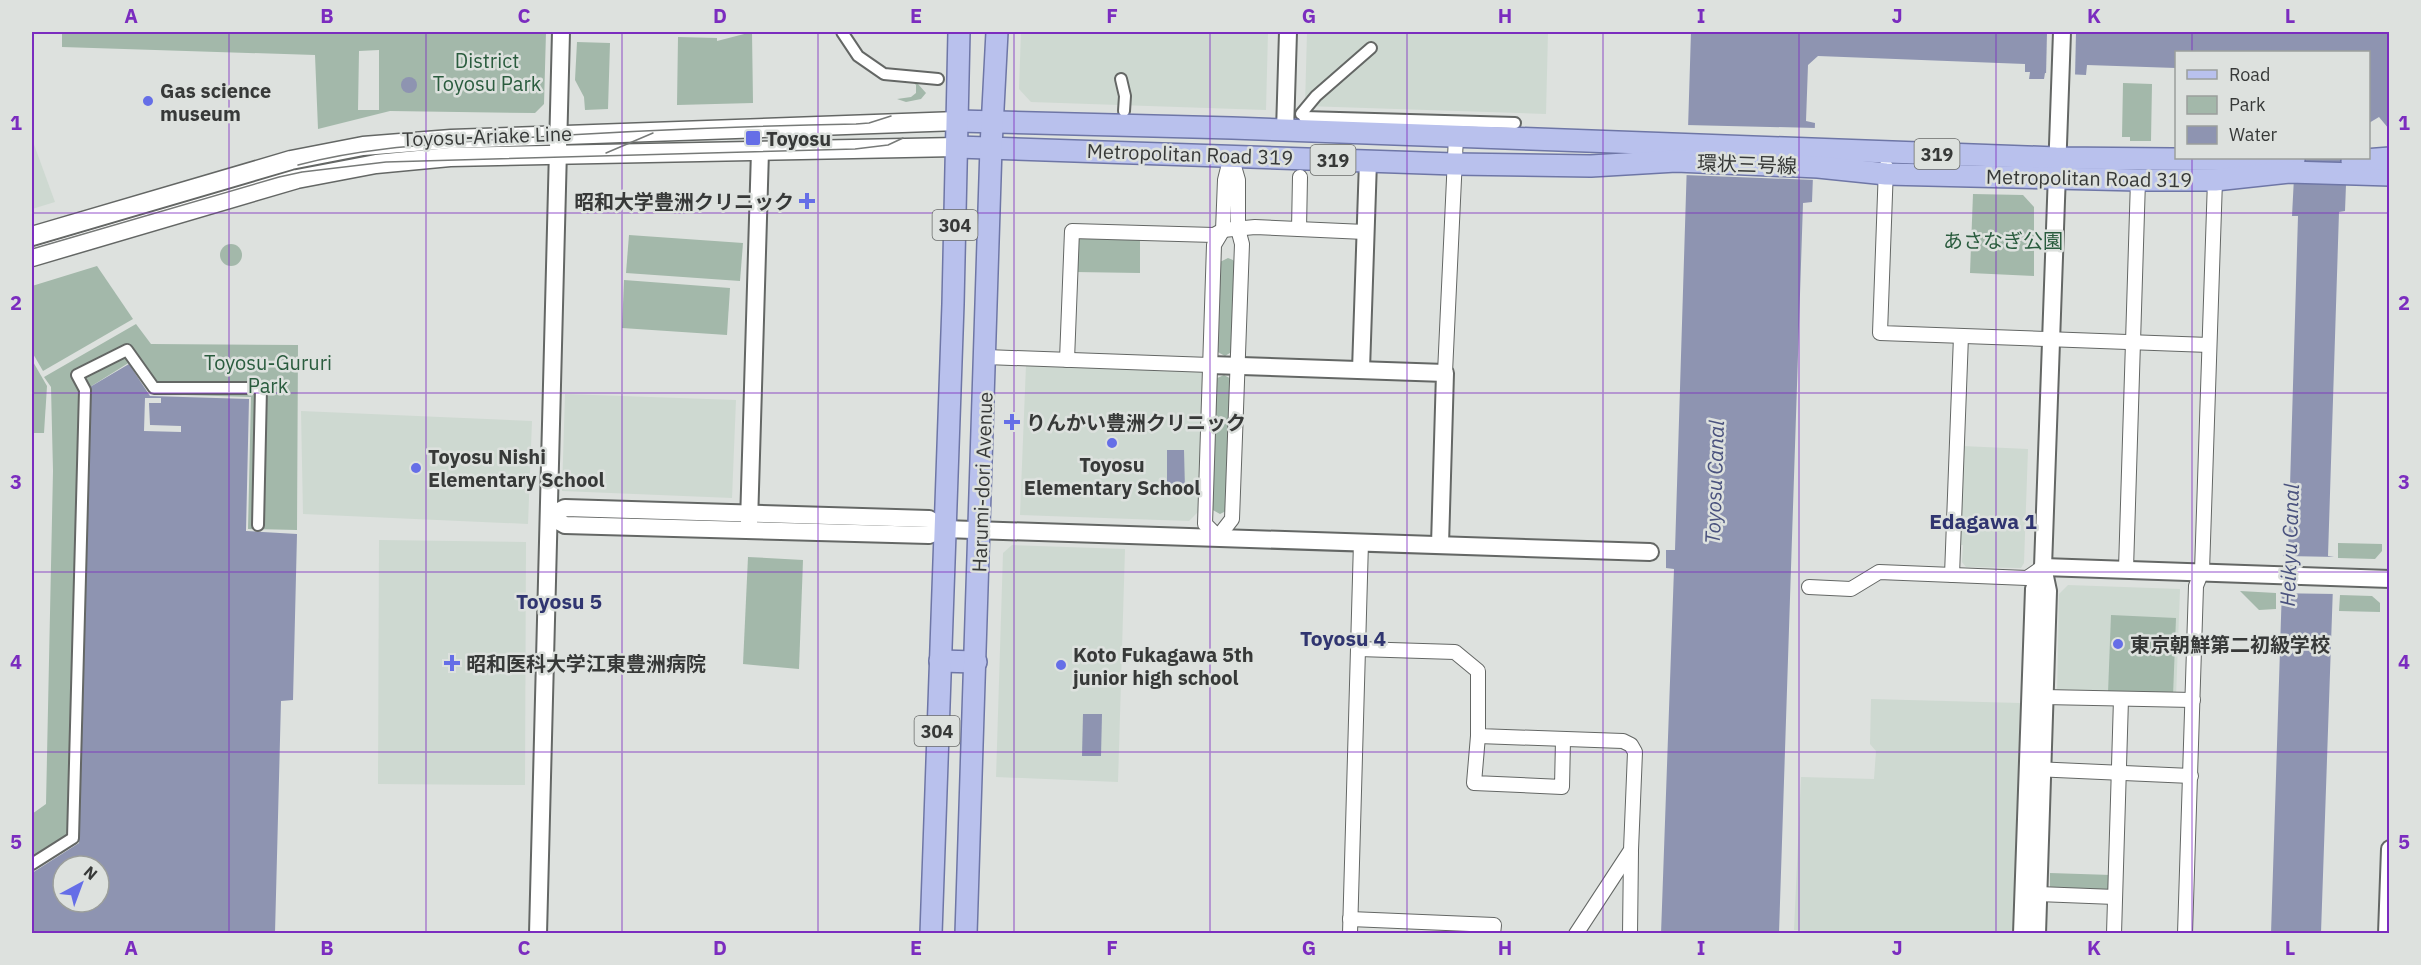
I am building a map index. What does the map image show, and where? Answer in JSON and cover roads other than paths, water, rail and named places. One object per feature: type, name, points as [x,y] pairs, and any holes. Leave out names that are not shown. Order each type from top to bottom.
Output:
[{"type":"main road","name":"Harumi-dori Avenue","points":[[931,933],[959,32]]},
{"type":"main road","name":"Harumi-dori Avenue","points":[[966,933],[991,147],[997,32]]},
{"type":"main road","name":"Toyosu-Ariake Line","points":[[32,236],[291,160],[326,152],[408,141],[958,121]]},
{"type":"main road","name":"319","points":[[958,121],[993,121]]},
{"type":"main road","name":"Metropolitan Road 319","points":[[993,121],[1456,136],[1676,153]]},
{"type":"main road","name":"Toyosu-Ariake Line","points":[[32,257],[267,188],[330,171],[376,164],[450,157],[957,147]]},
{"type":"main road","name":"319","points":[[957,147],[991,147]]},
{"type":"main road","name":"Metropolitan Road 319","points":[[991,147],[1455,164],[1591,166],[1676,153]]},
{"type":"main road","name":"Metropolitan Road 319","points":[[1818,158],[1887,152],[2056,168],[2138,180],[2215,180],[2289,166]]},
{"type":"main road","name":"環状三号線","points":[[1676,153],[1818,158]]},
{"type":"main road","name":"Metropolitan Road 319","points":[[1818,158],[1886,174],[2056,168],[2289,166]]},
{"type":"main road","name":"319","points":[[2350,168],[2390,158]]},
{"type":"main road","name":"319","points":[[2289,166],[2350,168],[2390,175]]},
{"type":"main road","points":[[940,661],[976,662]]},
{"type":"main road","points":[[936,784],[971,787]]},
{"type":"street","points":[[538,933],[561,32]]},
{"type":"street","points":[[842,32],[858,56],[885,74],[938,79]]},
{"type":"street","points":[[1285,130],[1288,32]]},
{"type":"street","points":[[2022,933],[2035,769],[2044,697],[2048,591],[2043,567],[2062,32]]},
{"type":"street","points":[[1371,48],[1316,96],[1302,116],[1515,123]]},
{"type":"street","points":[[1121,79],[1125,96],[1124,111]]},
{"type":"street","points":[[1218,537],[1205,524],[1214,245],[1223,230],[1225,180],[1231,156],[1232,128]]},
{"type":"street","points":[[1440,545],[1456,136]]},
{"type":"street","points":[[749,530],[760,151]]},
{"type":"street","points":[[1887,152],[1880,333],[2209,345]]},
{"type":"street","points":[[1218,537],[1232,519],[1238,366],[1242,244],[1238,230],[1238,180],[1231,156]]},
{"type":"street","points":[[1361,370],[1368,161]]},
{"type":"street","points":[[1299,230],[1300,177]]},
{"type":"street","points":[[2126,569],[2138,180]]},
{"type":"street","points":[[2185,933],[2196,586],[2202,571],[2215,180]]},
{"type":"street","points":[[1067,360],[1072,231],[1214,235],[1223,230],[1255,228],[1365,232]]},
{"type":"street","points":[[1952,575],[1961,336]]},
{"type":"street","points":[[32,864],[73,838],[85,390],[77,375],[127,350],[153,388],[261,388],[258,525]]},
{"type":"street","points":[[986,357],[1445,373]]},
{"type":"street","points":[[549,516],[566,508],[749,512],[929,519],[944,529]]},
{"type":"street","points":[[549,516],[565,525],[929,535],[944,529],[1650,552]]},
{"type":"street","points":[[1361,542],[1350,926],[1494,926],[1493,933]]},
{"type":"street","points":[[2037,933],[2034,589],[2043,567]]},
{"type":"street","points":[[1809,587],[1851,589],[1879,572],[2027,578],[2043,567],[2390,579]]},
{"type":"street","points":[[1358,649],[1455,652],[1478,671],[1478,736],[1474,783],[1562,788],[1563,740]]},
{"type":"street","points":[[2044,697],[2193,700]]},
{"type":"street","points":[[2114,933],[2121,699]]},
{"type":"street","points":[[1478,736],[1623,741],[1631,745],[1635,752],[1630,933]]},
{"type":"street","points":[[2035,769],[2191,776]]},
{"type":"street","points":[[2387,933],[2390,849]]},
{"type":"street","points":[[1576,933],[1631,850]]},
{"type":"street","points":[[2038,894],[2115,897]]},
{"type":"water","name":"Toyosu Canal","points":[[1691,32],[2389,32],[2389,129],[2379,117],[2370,122],[2370,51],[2175,51],[2175,68],[2087,65],[2086,75],[2045,73],[2044,79],[2029,79],[2030,72],[2025,72],[2025,64],[1818,56],[1808,65],[1806,121],[1815,123],[1812,202],[1803,203],[1779,933],[1661,934],[1674,569],[1666,568],[1666,550],[1675,550]]},
{"type":"water","points":[[409,77],[417,85],[409,93],[401,85]]},
{"type":"water","name":"Heikyu Canal","points":[[2295,159],[2347,159],[2345,211],[2339,212],[2328,556],[2334,557],[2321,933],[2271,934],[2283,555],[2288,554],[2298,216],[2292,216]]},
{"type":"water","points":[[129,364],[150,396],[249,399],[246,531],[297,534],[293,700],[281,701],[275,933],[32,934],[32,873],[51,861],[51,914],[111,914],[111,854],[62,854],[79,843],[90,387]]},
{"type":"water","points":[[1167,450],[1184,450],[1185,490],[1167,490]]},
{"type":"water","points":[[1083,714],[1102,714],[1101,756],[1082,756]]},
{"type":"tram line","points":[[298,165],[349,154],[427,145],[637,131],[856,124],[869,123],[891,116]]},
{"type":"tram line","points":[[606,153],[653,133]]},
{"type":"tram line","points":[[32,249],[302,172],[386,162],[855,149],[888,145],[903,138]]},
{"type":"place","name":"Gas science museum","points":[[148,101]]},
{"type":"place","name":"Toyosu","points":[[753,138]]},
{"type":"place","name":"昭和大学豊洲クリニック","points":[[807,201]]},
{"type":"place","name":"りんかい豊洲クリニック","points":[[1012,422]]},
{"type":"place","name":"Toyosu Elementary School","points":[[1112,443]]},
{"type":"place","name":"Toyosu Nishi Elementary School","points":[[416,468]]},
{"type":"place","name":"東京朝鮮第二初級学校","points":[[2118,644]]},
{"type":"place","name":"昭和医科大学江東豊洲病院","points":[[452,663]]},
{"type":"place","name":"Koto Fukagawa 5th junior high school","points":[[1061,665]]},
{"type":"district","name":"Edagawa 1","points":[[1983,521]]},
{"type":"district","name":"Toyosu 5","points":[[559,601]]},
{"type":"district","name":"Toyosu 4","points":[[1343,638]]},
{"type":"park label","name":"District Toyosu Park","points":[[487,72]]},
{"type":"park label","name":"あさなぎ公園","points":[[2003,240]]},
{"type":"park label","name":"Toyosu-Gururi Park","points":[[268,374]]}]
